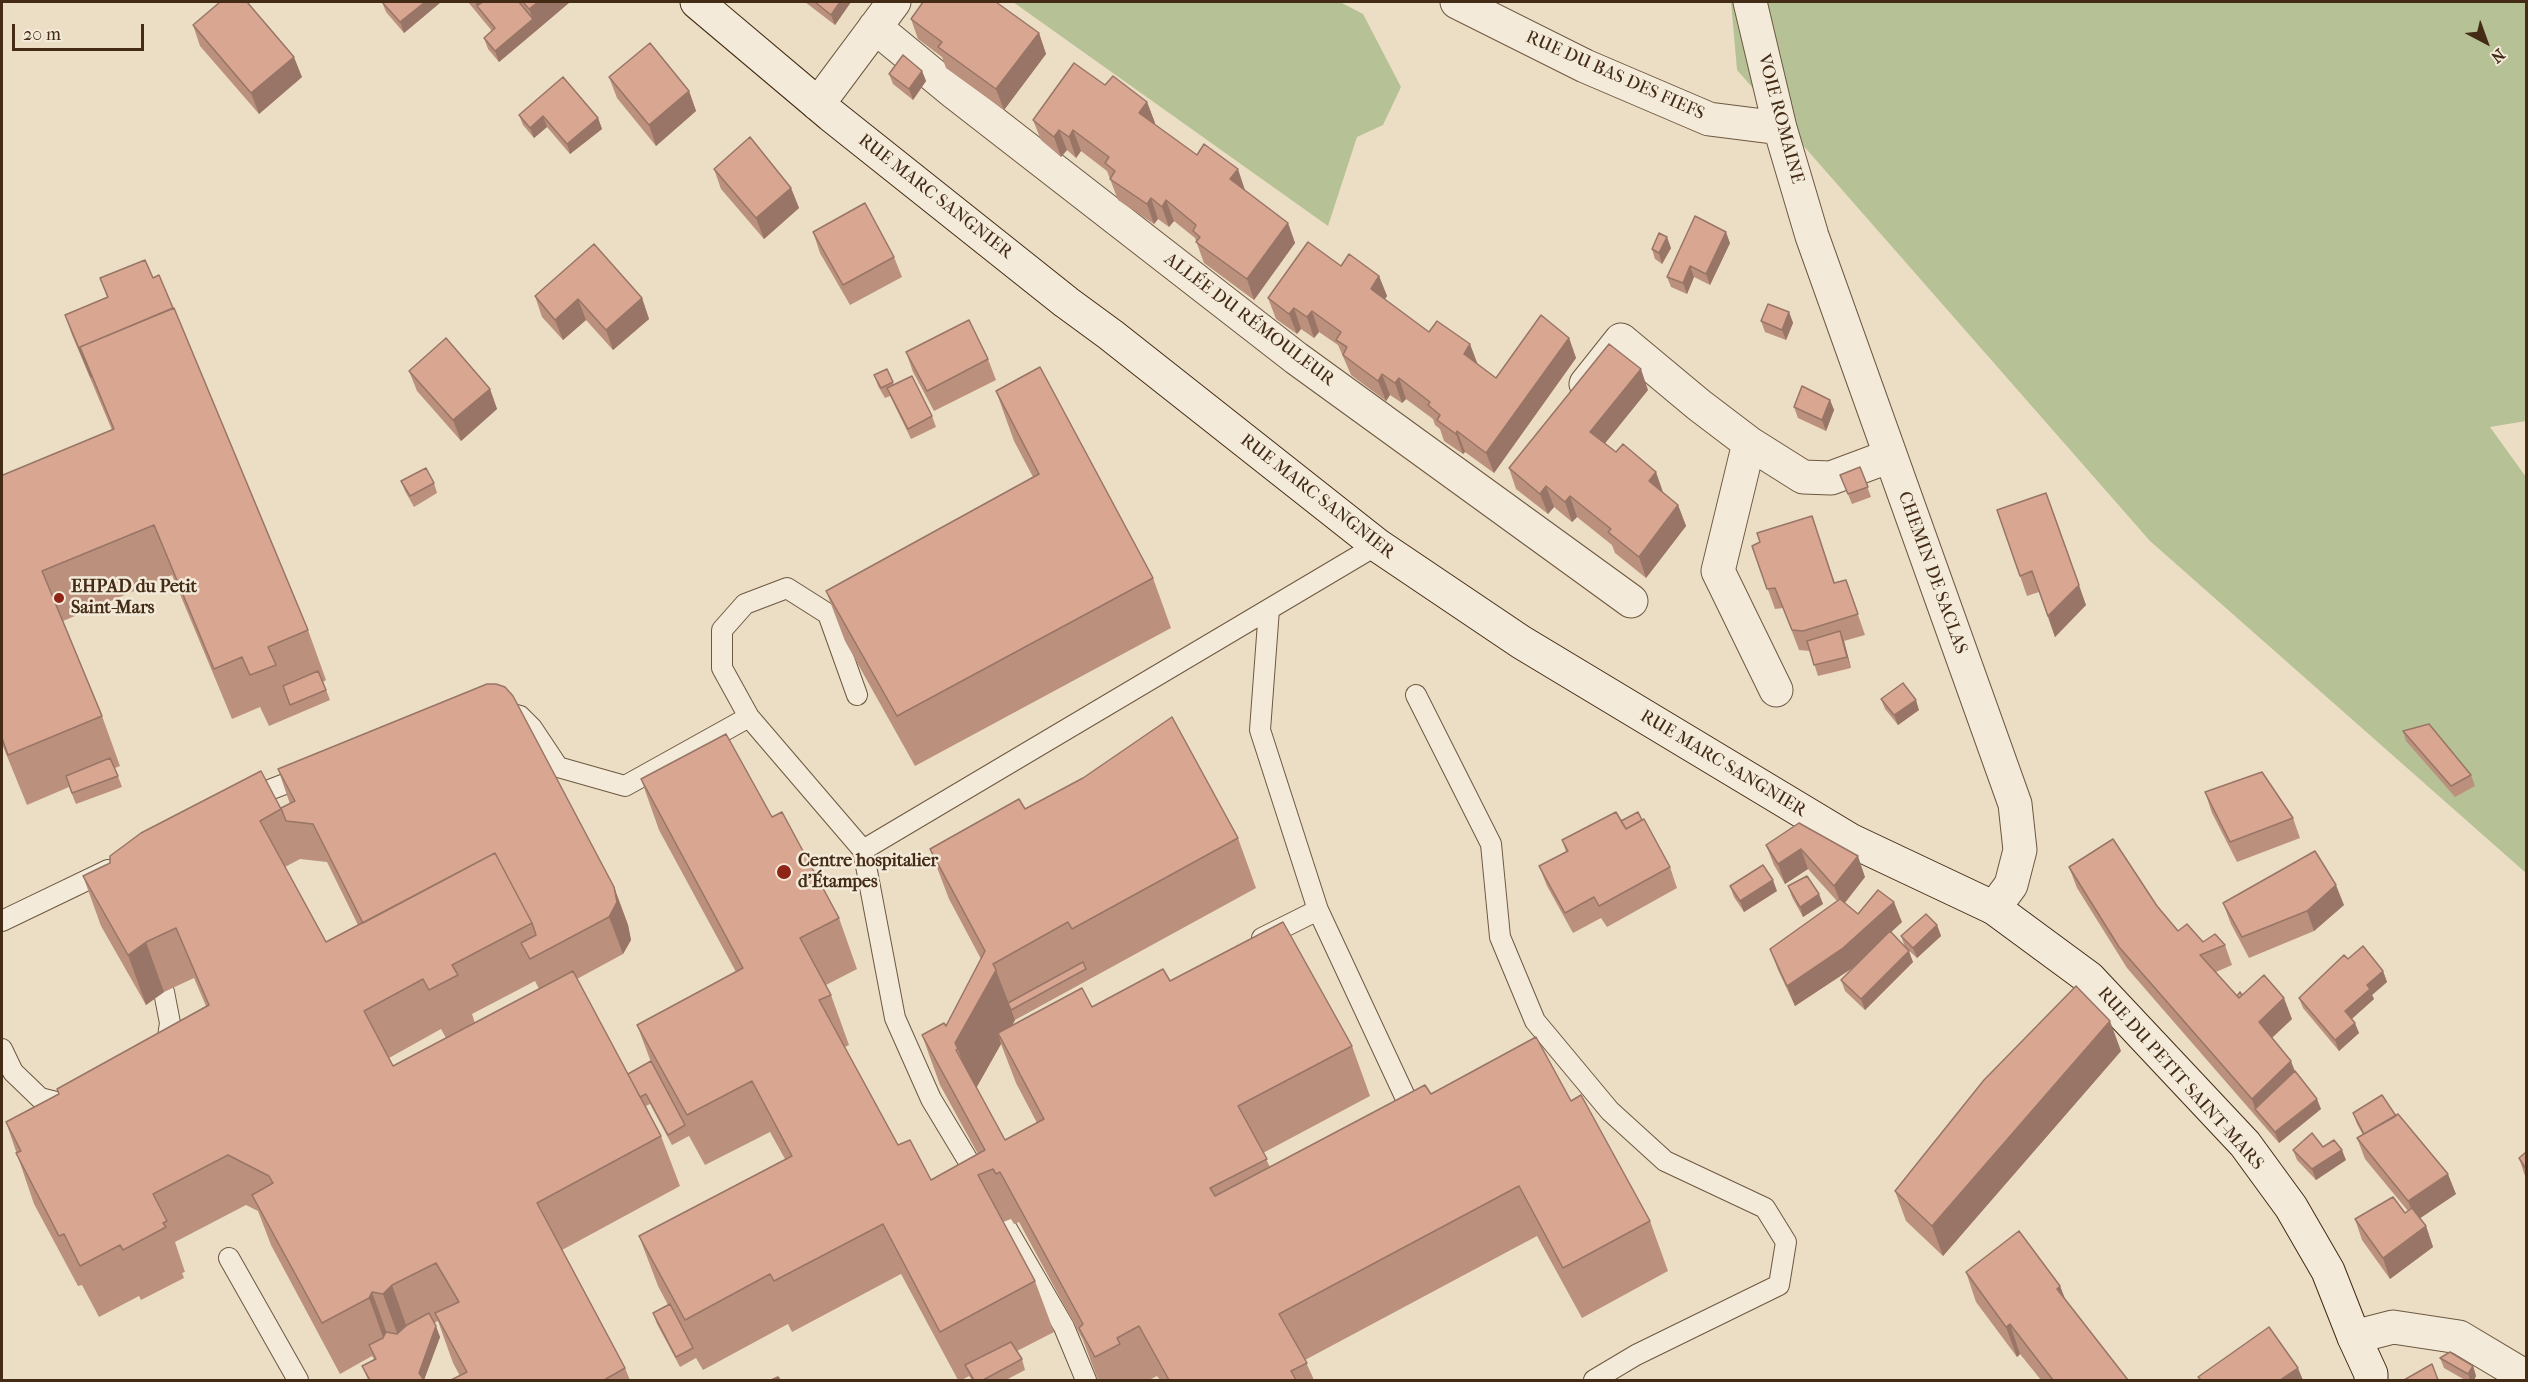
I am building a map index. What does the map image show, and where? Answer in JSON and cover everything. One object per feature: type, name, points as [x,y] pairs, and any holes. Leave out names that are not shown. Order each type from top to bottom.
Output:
[{"type":"street","name":"RUE MARC SANGNIER","points":[[697,2],[818,104],[1066,302],[1377,545],[1521,642],[1850,840],[1994,908]]},
{"type":"street","points":[[818,104],[894,2]]},
{"type":"street","name":"RUE DU BAS DES FIEFS","points":[[1457,2],[1490,11],[1585,66],[1709,119],[1780,128]]},
{"type":"street","name":"VOIE ROMAINE","points":[[1750,2],[1780,128],[1812,236]]},
{"type":"street","name":"ALLÉE DU RÉMOULEUR","points":[[875,27],[955,93],[1296,358],[1631,601]]},
{"type":"street","name":"CHEMIN DE SACLAS","points":[[1812,236],[2015,804],[2020,850],[2011,885],[1994,908]]},
{"type":"street","points":[[1565,411],[1621,340],[1749,443],[1803,477],[1831,478],[1890,456]]},
{"type":"street","points":[[1749,443],[1718,571],[1776,690]]},
{"type":"street","points":[[1494,501],[1515,474]]},
{"type":"street","name":"RUE DU PETIT SAINT-MARS","points":[[1994,908],[2089,978],[2245,1144],[2291,1207],[2328,1271],[2372,1380]]},
{"type":"street","points":[[2354,1337],[2393,1327],[2459,1337],[2526,1377]]},
{"type":"lane","points":[[863,850],[1377,545]]},
{"type":"lane","points":[[857,695],[828,614],[787,588],[745,604],[722,630],[722,668],[749,717],[863,850],[896,1018],[931,1099],[989,1196]]},
{"type":"lane","points":[[1269,609],[1260,730],[1318,910],[1421,1130],[1412,1135]]},
{"type":"lane","points":[[1416,695],[1491,844],[1500,937],[1535,1021],[1610,1111],[1665,1161],[1765,1208],[1786,1242],[1779,1285],[1636,1355],[1594,1380]]},
{"type":"lane","points":[[488,715],[500,711],[520,716],[532,728],[558,767],[625,786],[749,717]]},
{"type":"lane","points":[[227,809],[257,793],[322,771]]},
{"type":"lane","points":[[2,921],[125,861]]},
{"type":"lane","points":[[105,872],[113,894]]},
{"type":"lane","points":[[1244,947],[1318,910]]},
{"type":"lane","points":[[156,1062],[166,1056],[170,1023],[164,992]]},
{"type":"lane","points":[[2,1049],[13,1072],[40,1098],[81,1108],[90,1102]]},
{"type":"lane","points":[[1003,1222],[1064,1327],[1086,1380]]},
{"type":"lane","points":[[229,1258],[298,1380]]},
{"type":"green space","points":[[1013,2],[1340,2],[1363,14],[1401,87],[1383,125],[1357,137],[1328,226]]},
{"type":"green space","points":[[1731,2],[2526,2],[2526,421],[2490,427],[2526,477],[2526,873],[2150,541],[1737,70]]},
{"type":"building","points":[[220,2],[247,2],[294,57],[251,93],[193,25]]},
{"type":"building","points":[[382,2],[425,2],[400,22]]},
{"type":"building","points":[[483,2],[519,2],[533,19],[495,51],[484,38],[495,28],[477,6]]},
{"type":"building","points":[[523,2],[538,2],[529,9]]},
{"type":"building","points":[[815,2],[840,2],[831,15]]},
{"type":"building","points":[[923,2],[996,2],[1039,33],[996,89],[938,47],[942,42],[911,19]]},
{"type":"building","points":[[650,43],[689,91],[649,125],[609,77]]},
{"type":"building","points":[[903,55],[922,71],[909,89],[889,74]]},
{"type":"building","points":[[1074,63],[1105,85],[1113,76],[1147,102],[1139,113],[1197,155],[1204,144],[1238,169],[1230,179],[1288,223],[1247,279],[1196,242],[1200,237],[1193,231],[1196,225],[1166,200],[1162,207],[1151,198],[1147,204],[1110,179],[1115,171],[1105,163],[1109,157],[1073,130],[1069,137],[1059,130],[1054,137],[1033,120]]},
{"type":"building","points":[[563,77],[598,118],[567,144],[543,116],[530,128],[519,115]]},
{"type":"building","points":[[750,137],[791,188],[756,218],[714,169]]},
{"type":"building","points":[[865,203],[894,257],[843,285],[813,232]]},
{"type":"building","points":[[1695,216],[1726,232],[1706,274],[1690,266],[1683,283],[1667,277]]},
{"type":"building","points":[[1659,233],[1667,237],[1659,253],[1652,249]]},
{"type":"building","points":[[1308,242],[1341,266],[1349,254],[1379,276],[1371,289],[1429,332],[1437,321],[1470,344],[1464,354],[1496,378],[1541,315],[1569,338],[1486,453],[1457,431],[1456,434],[1437,420],[1440,415],[1428,405],[1430,402],[1399,378],[1395,383],[1382,374],[1378,381],[1343,355],[1347,347],[1336,340],[1341,332],[1312,311],[1307,317],[1294,308],[1289,314],[1268,298]]},
{"type":"building","points":[[594,244],[642,298],[606,330],[578,299],[555,320],[535,296]]},
{"type":"building","points":[[145,260],[153,278],[159,275],[173,308],[80,347],[91,377],[65,315],[108,297],[100,278]]},
{"type":"building","points":[[1768,304],[1789,312],[1782,330],[1761,321]]},
{"type":"building","name":"EHPAD du Petit Saint-Mars","points":[[174,308],[308,630],[268,647],[276,665],[250,675],[242,657],[214,669],[154,525],[42,571],[102,716],[8,755],[2,738],[2,473],[3,475],[114,429],[80,347]]},
{"type":"building","points":[[969,320],[988,359],[927,391],[906,352]]},
{"type":"building","points":[[446,338],[490,389],[453,420],[409,371]]},
{"type":"building","points":[[1609,344],[1641,369],[1590,432],[1616,452],[1623,444],[1656,472],[1649,481],[1678,505],[1639,557],[1608,532],[1611,529],[1570,496],[1565,502],[1546,486],[1540,494],[1509,468]]},
{"type":"building","points":[[1040,367],[1153,578],[897,716],[826,591],[1039,474],[996,391]]},
{"type":"building","points":[[887,369],[893,382],[881,388],[874,375]]},
{"type":"building","points":[[912,376],[932,416],[908,429],[887,388]]},
{"type":"building","points":[[1802,386],[1830,400],[1822,420],[1794,407]]},
{"type":"building","points":[[1860,467],[1868,487],[1848,494],[1840,475]]},
{"type":"building","points":[[426,468],[434,483],[410,496],[401,481]]},
{"type":"building","points":[[2046,493],[2079,585],[2048,616],[2032,571],[2020,576],[1997,510]]},
{"type":"building","points":[[1812,516],[1834,583],[1846,580],[1858,614],[1803,631],[1792,630],[1775,588],[1767,589],[1752,546],[1760,542],[1757,533]]},
{"type":"building","points":[[1840,631],[1847,657],[1814,665],[1807,641]]},
{"type":"building","points":[[318,671],[326,690],[290,705],[283,686]]},
{"type":"building","points":[[1903,683],[1916,700],[1894,715],[1881,699]]},
{"type":"building","points":[[487,684],[505,687],[513,696],[614,887],[617,902],[609,917],[530,959],[521,943],[536,935],[495,853],[363,923],[313,824],[286,821],[281,808],[295,801],[278,769]]},
{"type":"building","points":[[1172,717],[1238,838],[1072,929],[1068,922],[993,964],[996,970],[955,1043],[958,1049],[956,1050],[1005,1140],[1044,1119],[998,1033],[1082,988],[1092,1007],[1163,969],[1170,981],[1283,922],[1352,1046],[1238,1106],[1267,1159],[1210,1188],[1215,1196],[1425,1085],[1431,1094],[1536,1037],[1571,1101],[1581,1095],[1650,1221],[1563,1268],[1519,1186],[1279,1314],[1307,1363],[1291,1371],[1296,1380],[1169,1380],[1139,1326],[1117,1338],[1120,1344],[1095,1357],[1079,1328],[1083,1324],[1000,1172],[996,1174],[993,1169],[978,1175],[1035,1281],[940,1332],[883,1224],[774,1281],[770,1274],[685,1320],[639,1236],[792,1156],[752,1081],[687,1115],[637,1025],[743,968],[641,779],[726,734],[772,817],[782,812],[839,918],[800,938],[831,995],[819,1000],[898,1145],[910,1140],[931,1180],[985,1150],[922,1035],[944,1023],[946,1026],[985,951],[930,849],[1019,799],[1025,809],[1083,778]]},
{"type":"building","points":[[2429,724],[2471,775],[2451,786],[2403,731]]},
{"type":"building","points":[[110,758],[118,776],[72,793],[66,776]]},
{"type":"building","points":[[261,771],[281,809],[260,821],[326,942],[495,853],[532,923],[452,965],[458,975],[429,990],[423,979],[364,1011],[393,1066],[573,971],[661,1136],[537,1203],[625,1368],[604,1380],[451,1380],[467,1372],[435,1313],[459,1302],[436,1263],[392,1285],[383,1294],[372,1292],[369,1298],[322,1323],[252,1195],[273,1183],[269,1176],[228,1155],[153,1194],[167,1221],[163,1223],[166,1227],[123,1250],[120,1245],[80,1266],[64,1234],[59,1236],[16,1153],[21,1151],[6,1122],[59,1094],[57,1089],[209,1005],[176,928],[146,942],[128,955],[83,876],[110,863],[110,856],[141,833]]},
{"type":"building","points":[[2262,772],[2293,818],[2230,842],[2205,792]]},
{"type":"building","points":[[1616,812],[1626,829],[1644,819],[1670,867],[1599,906],[1594,897],[1565,913],[1539,866],[1568,851],[1562,840]]},
{"type":"building","points":[[1638,812],[1642,820],[1626,829],[1621,821]]},
{"type":"building","points":[[1799,823],[1858,856],[1834,886],[1801,849],[1778,864],[1766,845]]},
{"type":"building","points":[[2113,839],[2157,906],[2178,931],[2187,924],[2203,942],[2215,934],[2225,945],[2200,955],[2239,998],[2264,975],[2284,998],[2259,1022],[2291,1061],[2252,1099],[2119,947],[2069,867]]},
{"type":"building","points":[[2315,851],[2336,885],[2307,911],[2242,937],[2223,903]]},
{"type":"building","points":[[1763,865],[1773,880],[1740,901],[1730,886]]},
{"type":"building","points":[[1807,876],[1819,894],[1800,907],[1788,886]]},
{"type":"building","points":[[1878,890],[1894,902],[1843,948],[1787,986],[1770,949],[1840,899],[1858,914]]},
{"type":"building","points":[[1926,914],[1937,925],[1913,948],[1901,936]]},
{"type":"building","points":[[1890,931],[1909,951],[1861,999],[1841,980]]},
{"type":"building","points":[[2363,946],[2383,971],[2367,985],[2370,989],[2345,1011],[2355,1023],[2335,1040],[2299,998],[2344,955],[2348,959]]},
{"type":"building","points":[[1083,962],[1086,969],[1011,1010],[1008,1003]]},
{"type":"building","points":[[2076,986],[2110,1021],[1932,1226],[1895,1191],[1984,1080]]},
{"type":"building","points":[[651,1061],[685,1125],[668,1135],[646,1094],[640,1097],[628,1074]]},
{"type":"building","points":[[2295,1071],[2317,1099],[2275,1132],[2255,1109]]},
{"type":"building","points":[[2382,1095],[2396,1116],[2364,1134],[2353,1113]]},
{"type":"building","points":[[2398,1114],[2448,1174],[2408,1201],[2357,1138]]},
{"type":"building","points":[[2312,1133],[2323,1147],[2334,1140],[2342,1150],[2312,1169],[2293,1150]]},
{"type":"building","points":[[2526,1152],[2526,1169],[2519,1158]]},
{"type":"building","points":[[2393,1197],[2405,1213],[2412,1208],[2426,1226],[2383,1258],[2355,1219]]},
{"type":"building","points":[[2019,1231],[2060,1286],[2057,1289],[2128,1380],[2053,1380],[2010,1324],[2006,1327],[1966,1272]]},
{"type":"building","points":[[670,1304],[693,1348],[676,1357],[653,1313]]},
{"type":"building","points":[[429,1313],[436,1326],[419,1373],[424,1380],[370,1380],[362,1366],[376,1359],[369,1345],[383,1338],[386,1332],[397,1334],[407,1325]]},
{"type":"building","points":[[2269,1327],[2298,1368],[2280,1380],[2201,1380],[2198,1377]]},
{"type":"building","points":[[1011,1342],[1022,1359],[983,1380],[974,1380],[965,1365]]},
{"type":"building","points":[[2450,1352],[2473,1366],[2468,1374],[2440,1358]]},
{"type":"building","points":[[2432,1364],[2438,1380],[2404,1380]]},
{"type":"place","name":"EHPAD du Petit Saint-Mars","points":[[59,598]]},
{"type":"place","name":"Centre hospitalier d'Étampes","points":[[784,872]]}]
